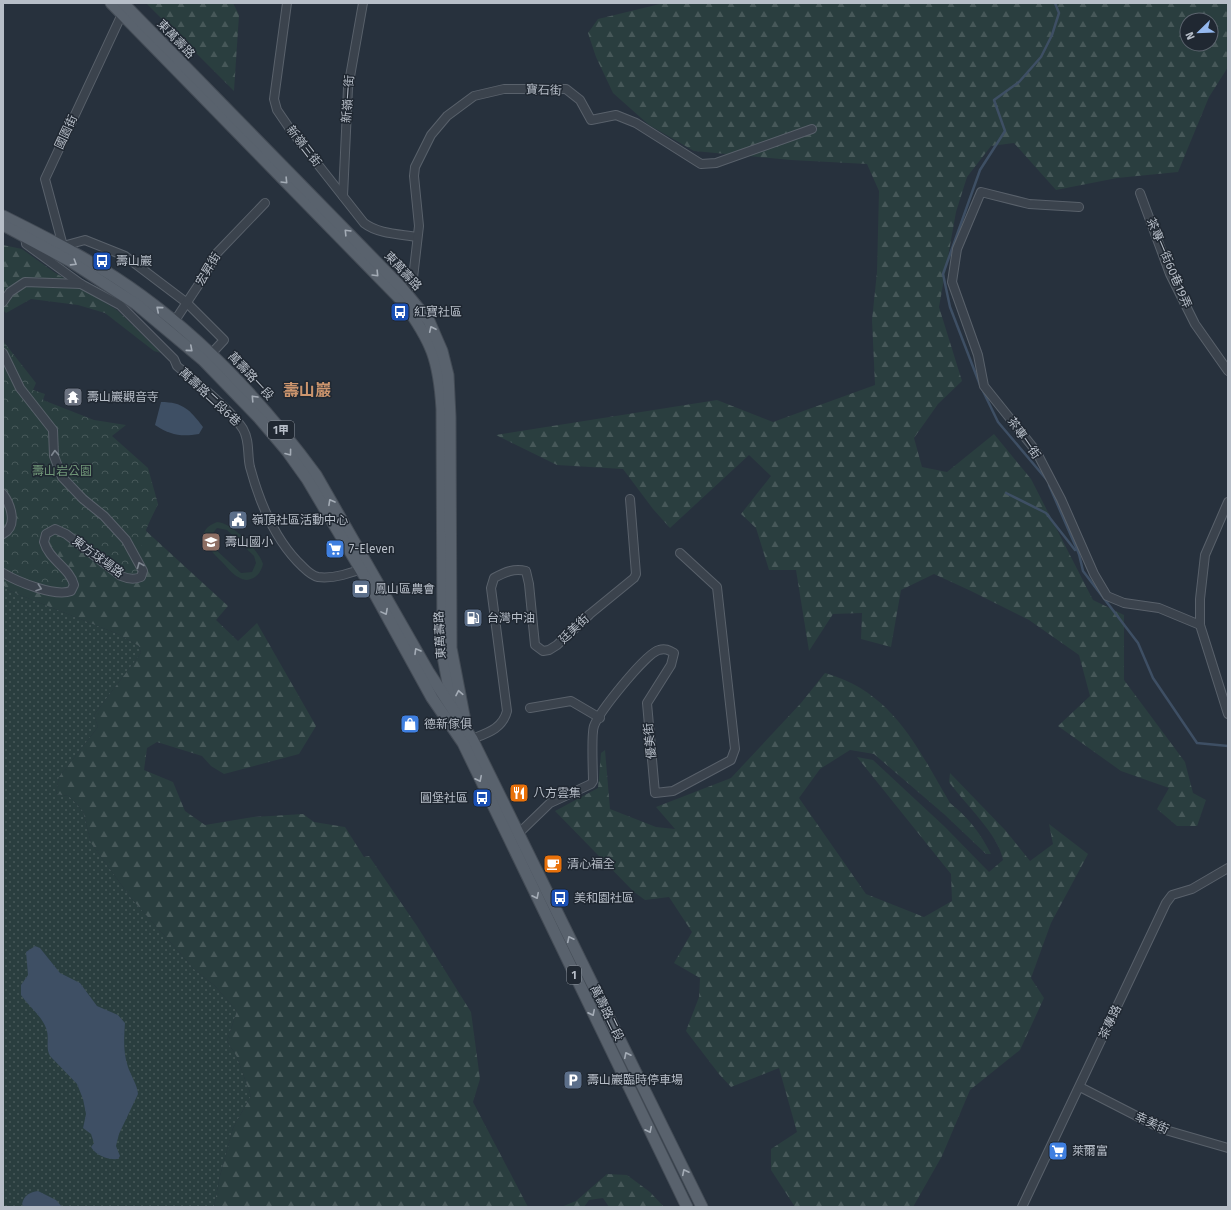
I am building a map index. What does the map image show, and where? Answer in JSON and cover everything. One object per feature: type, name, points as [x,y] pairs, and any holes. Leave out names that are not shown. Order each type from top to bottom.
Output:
[{"type":"main road","name":"東萬壽路","points":[[111,3],[122,8],[428,321],[442,351],[448,375],[450,417],[451,648],[467,738]]},
{"type":"main road","name":"萬壽路一段","points":[[3,216],[26,233]]},
{"type":"main road","name":"萬壽路一段","points":[[3,225],[26,233],[61,250],[142,296],[211,354],[268,413],[316,476],[432,698],[450,723]]},
{"type":"main road","name":"萬壽路一段","points":[[61,250],[136,304],[203,360],[231,388],[287,451],[364,567],[453,710],[467,738]]},
{"type":"main road","name":"東萬壽路","points":[[405,298],[430,344],[440,379],[442,409],[444,661],[453,710],[450,723]]},
{"type":"main road","points":[[428,671],[432,671],[444,661]]},
{"type":"main road","name":"萬壽路二段","points":[[450,723],[467,738],[519,833],[702,1207]]},
{"type":"main road","name":"萬壽路二段","points":[[467,738],[687,1207]]},
{"type":"street","name":"新嶺三街","points":[[287,3],[274,98],[277,110],[290,129],[364,223],[371,228],[417,237]]},
{"type":"street","name":"新嶺一街","points":[[343,196],[348,88],[363,3]]},
{"type":"street","name":"國園街","points":[[61,250],[45,179],[122,8]]},
{"type":"street","name":"寶石街","points":[[405,298],[413,278],[417,237],[418,219],[414,176],[418,158],[431,134],[447,116],[474,96],[504,89],[566,89],[580,100],[591,120],[616,115],[636,123],[701,164],[716,163],[812,129]]},
{"type":"street","name":"茶專一街","points":[[1079,207],[1029,204],[981,192],[957,249],[952,282],[978,355],[984,386],[1036,451],[1061,499],[1094,574],[1107,596],[1124,603],[1158,608],[1200,625]]},
{"type":"street","name":"茶專一街60巷19弄","points":[[1140,193],[1170,274],[1195,324],[1228,371]]},
{"type":"street","name":"宏昇街","points":[[174,322],[188,303],[216,253],[265,203]]},
{"type":"street","points":[[26,233],[26,244],[81,284]]},
{"type":"street","points":[[61,250],[85,240],[125,256],[188,303],[224,340],[211,354]]},
{"type":"street","points":[[3,302],[10,292],[18,285],[25,282],[81,284]]},
{"type":"street","name":"萬壽路二段6巷","points":[[81,284],[120,305],[133,316],[174,359],[177,366],[221,405],[242,428],[247,438],[250,467],[270,525],[282,544],[296,560],[310,573],[318,577],[339,575],[364,567]]},
{"type":"street","name":"東方球場路","points":[[3,354],[20,388],[52,430],[54,456],[62,477],[82,499],[104,516],[126,540],[142,571],[141,577],[138,578],[129,579],[121,576],[66,534],[55,529],[46,534],[44,542],[49,553],[71,577],[74,585],[71,591],[61,593],[50,592],[3,573]]},
{"type":"street","points":[[3,494],[7,499],[12,525],[9,530],[3,534]]},
{"type":"street","name":"廷美街","points":[[467,738],[494,730],[501,725],[507,711],[491,588],[494,578],[507,571],[519,569],[526,571],[529,584],[534,645],[543,651],[549,650],[634,578],[636,574],[630,499]]},
{"type":"street","points":[[1228,502],[1205,555],[1200,599],[1200,625],[1228,714]]},
{"type":"street","name":"優美街","points":[[519,833],[550,803],[591,784],[593,781],[594,726],[637,668],[651,654],[659,650],[667,649],[674,652],[672,665],[647,703],[655,793],[673,791],[731,760],[734,749],[717,587],[680,553]]},
{"type":"street","points":[[530,708],[572,701],[600,718]]},
{"type":"street","name":"茶專路","points":[[1022,1207],[1080,1088],[1166,903],[1172,895],[1192,889],[1228,868]]},
{"type":"street","name":"幸美街","points":[[1080,1088],[1162,1129],[1228,1148]]},
{"type":"green space","points":[[146,3],[233,3],[239,15],[234,91]]},
{"type":"green space","points":[[664,3],[1228,3],[1228,67],[1209,97],[1178,172],[1117,178],[1056,190],[1014,143],[991,146],[967,177],[956,212],[939,307],[962,381],[938,404],[914,438],[922,467],[947,472],[994,434],[1031,479],[1093,600],[1124,615],[1124,680],[1185,762],[1193,793],[1206,800],[1197,826],[1177,826],[1157,809],[1169,788],[1121,771],[1058,726],[1090,696],[1079,655],[1029,620],[934,574],[901,590],[891,647],[861,639],[862,613],[833,614],[809,651],[796,570],[769,570],[756,528],[741,514],[771,476],[749,455],[670,528],[653,509],[623,469],[557,465],[496,435],[717,400],[773,422],[875,385],[872,320],[877,272],[879,191],[867,164],[791,160],[694,151],[649,125],[613,93],[596,57],[588,33],[598,19]]},
{"type":"green space","points":[[3,245],[22,249],[54,272],[117,310],[161,353],[154,351],[105,313],[78,305],[31,299],[6,313],[3,310]]},
{"type":"green space","name":"壽山岩公園","points":[[3,341],[36,383],[33,390],[45,394],[43,400],[94,420],[126,425],[112,436],[148,468],[158,504],[150,520],[142,545],[141,563],[143,571],[129,579],[55,529],[44,542],[74,585],[61,593],[3,573]]},
{"type":"green space","points":[[3,384],[158,504],[145,530],[228,606],[216,620],[238,641],[257,623],[316,726],[299,754],[224,774],[211,766],[202,756],[157,742],[147,748],[144,770],[173,782],[185,811],[205,825],[253,817],[303,814],[314,822],[345,827],[364,857],[369,856],[417,926],[471,1012],[480,1079],[473,1102],[528,1207],[214,1207],[220,1176],[233,1128],[251,1096],[237,1057],[227,1041],[237,1011],[215,986],[194,969],[131,898],[91,843],[83,811],[69,796],[56,794],[59,777],[98,727],[94,715],[141,653],[139,646],[118,634],[10,591],[3,585]]},
{"type":"green space","points":[[217,522],[223,523],[244,538],[256,552],[263,564],[260,572],[254,578],[247,580],[236,576],[213,553],[205,542],[204,536],[205,531],[209,526]],"holes":[[[217,528],[227,530],[254,556],[256,563],[252,572],[241,573],[213,547],[210,537]]]},
{"type":"green space","points":[[3,585],[10,591],[118,634],[139,646],[141,653],[94,715],[98,727],[59,777],[56,794],[69,796],[83,811],[91,843],[131,898],[194,969],[215,986],[237,1011],[227,1041],[237,1057],[251,1096],[233,1128],[220,1176],[214,1207],[3,1207]]},
{"type":"green space","points":[[825,673],[849,682],[869,693],[901,724],[914,742],[950,803],[974,826],[991,854],[986,854],[945,815],[874,754],[850,750],[820,769],[799,798],[866,894],[924,917],[952,901],[951,874],[857,757],[873,760],[945,827],[989,872],[1003,860],[1000,850],[988,830],[949,782],[950,773],[1006,831],[1030,861],[1053,844],[1049,824],[1088,854],[1051,923],[1031,978],[1044,998],[1020,1050],[970,1090],[942,1156],[913,1207],[795,1207],[771,1170],[771,1149],[797,1132],[779,1068],[731,1087],[719,1074],[686,1031],[699,997],[700,978],[674,963],[692,932],[669,897],[645,900],[634,892],[555,811],[598,788],[601,753],[605,750],[610,809],[656,827],[675,829],[656,807],[731,778],[801,703]]},
{"type":"green space","points":[[607,1174],[627,1175],[650,1192],[664,1207],[609,1207],[603,1198],[589,1200],[584,1207],[561,1207],[576,1201]]},
{"type":"water","points":[[161,402],[181,405],[190,412],[203,427],[199,434],[187,435],[171,433],[155,425]]},
{"type":"water","points":[[35,946],[40,948],[60,973],[80,983],[97,1006],[118,1015],[125,1023],[125,1056],[138,1094],[119,1134],[116,1146],[120,1156],[118,1159],[103,1157],[96,1153],[91,1147],[94,1143],[91,1134],[83,1128],[86,1114],[83,1099],[77,1084],[50,1056],[48,1049],[48,1035],[44,1023],[21,995],[21,985],[28,975],[26,952]]},
{"type":"water","points":[[38,1191],[56,1200],[62,1207],[24,1207],[22,1204],[26,1196],[32,1192]]},
{"type":"waterway","points":[[980,385],[950,307],[943,274],[980,170],[1005,131],[994,100],[1019,82],[1041,57],[1052,35],[1059,13],[1055,3]]},
{"type":"waterway","points":[[982,389],[998,422],[1047,480]]},
{"type":"waterway","points":[[1049,485],[1079,554]]},
{"type":"waterway","points":[[1006,493],[1046,513],[1075,550]]},
{"type":"waterway","points":[[1079,554],[1083,571],[1138,643],[1153,678],[1197,743],[1228,746]]},
{"type":"place","name":"壽山巖","points":[[102,261]]},
{"type":"place","name":"紅寶社區","points":[[400,312]]},
{"type":"place","name":"壽山巖觀音寺","points":[[73,397]]},
{"type":"place","name":"嶺頂社區活動中心","points":[[238,520]]},
{"type":"place","name":"壽山國小","points":[[211,542]]},
{"type":"place","name":"7-Eleven","points":[[335,549]]},
{"type":"place","name":"鳳山區農會","points":[[361,589]]},
{"type":"place","name":"台灣中油","points":[[473,618]]},
{"type":"place","name":"德新傢俱","points":[[410,724]]},
{"type":"place","name":"八方雲集","points":[[519,793]]},
{"type":"place","name":"圓堡社區","points":[[482,798]]},
{"type":"place","name":"清心福全","points":[[553,864]]},
{"type":"place","name":"美和園社區","points":[[560,898]]},
{"type":"place","name":"壽山巖臨時停車場","points":[[573,1080]]},
{"type":"place","name":"萊爾富","points":[[1058,1151]]},
{"type":"district","name":"壽山巖","points":[[307,390]]}]
